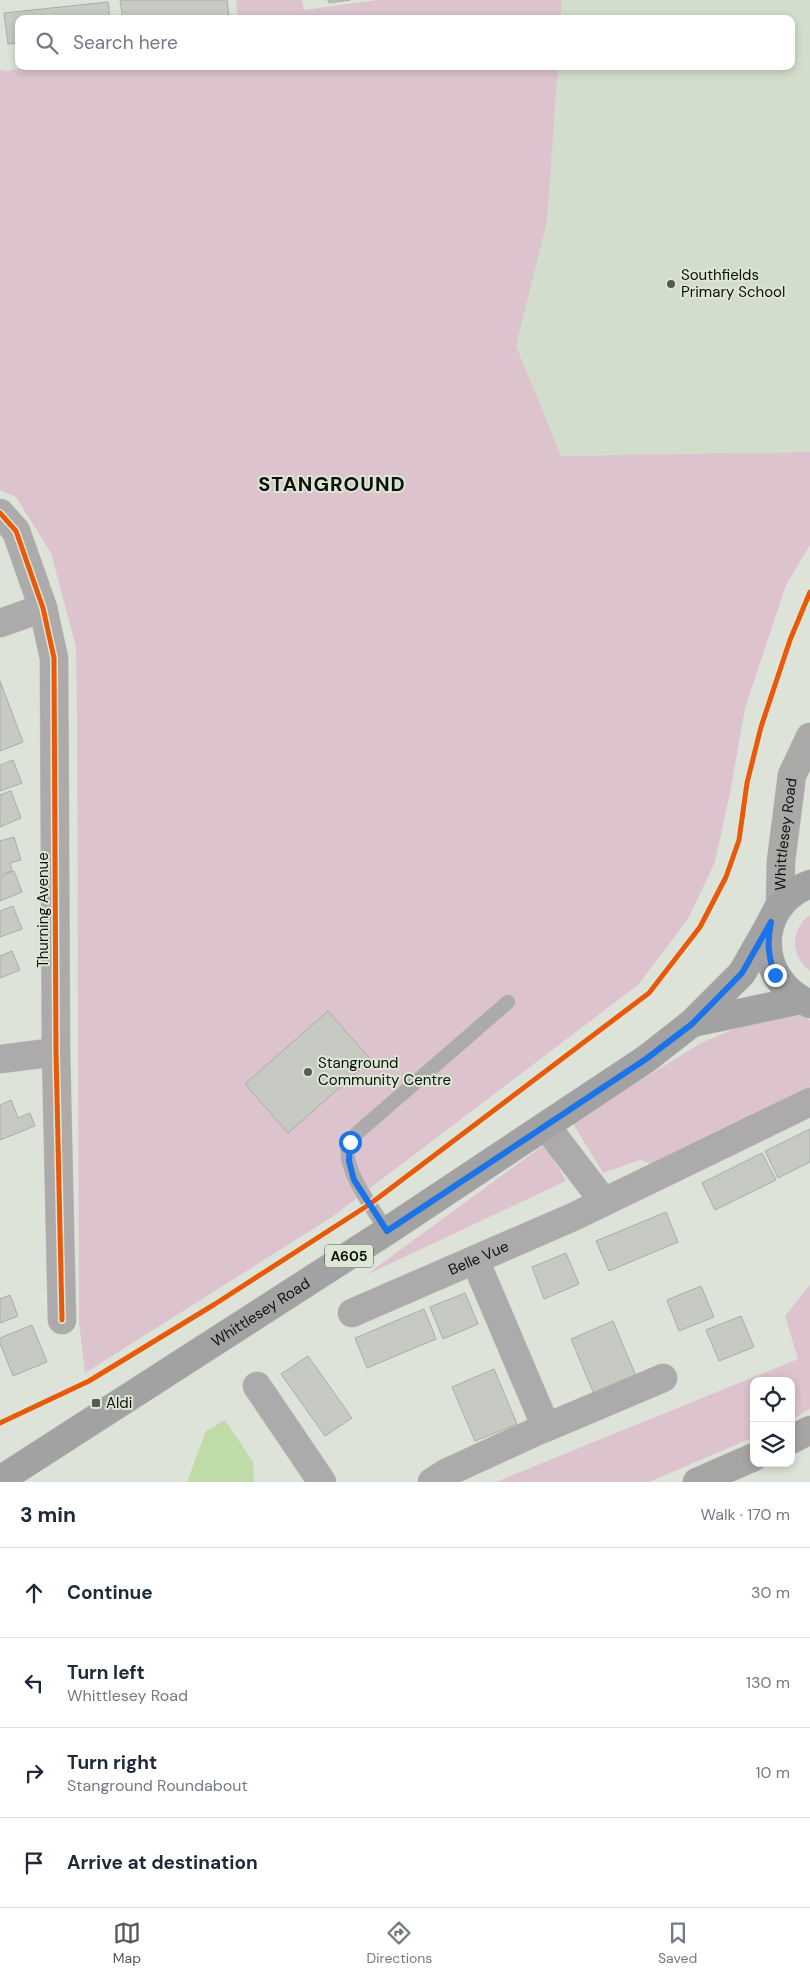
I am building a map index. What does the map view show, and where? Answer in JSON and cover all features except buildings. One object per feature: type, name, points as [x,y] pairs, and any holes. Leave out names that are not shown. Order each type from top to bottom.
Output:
[{"type":"highway","points":[[795,1438],[810,1430]]},
{"type":"highway","points":[[697,1482],[750,1459]]},
{"type":"main road","name":"Whittlesey Road","points":[[810,737],[810,774]]},
{"type":"main road","name":"Whittlesey Road","points":[[0,1480],[387,1231],[646,1059],[692,1024],[742,973],[776,914],[792,774],[810,737]]},
{"type":"main road","name":"A605","points":[[805,1002],[786,990],[775,975],[769,958],[768,940],[776,914],[793,893],[810,884]]},
{"type":"main road","name":"Whittlesey Road","points":[[692,1024],[805,1002]]},
{"type":"street","name":"Thurning Avenue","points":[[0,512],[16,531],[43,608],[54,658],[56,1052],[62,1320]]},
{"type":"street","points":[[0,623],[43,608]]},
{"type":"street","points":[[0,1059],[56,1052]]},
{"type":"street","name":"Belle Vue","points":[[352,1313],[604,1202],[810,1102]]},
{"type":"street","points":[[546,1126],[604,1202]]},
{"type":"street","points":[[475,1260],[545,1428]]},
{"type":"street","points":[[432,1482],[446,1473],[545,1428],[663,1378]]},
{"type":"street","points":[[257,1386],[322,1482]]},
{"type":"lane","points":[[387,1231],[354,1180],[349,1161],[350,1142],[364,1127],[508,1002]]},
{"type":"shaded area","points":[[236,0],[302,0],[304,10],[377,0],[561,0],[561,15],[238,15]]},
{"type":"shaded area","name":"Southfields Primary School","points":[[561,0],[810,0],[810,452],[561,456],[516,346],[547,222],[558,70],[795,70],[795,15],[561,15]]},
{"type":"shaded area","points":[[0,70],[558,70],[547,222],[516,346],[561,456],[810,452],[810,545],[786,585],[745,708],[731,788],[715,862],[688,919],[638,985],[332,1217],[85,1373],[79,1322],[76,647],[51,553],[16,497],[0,490]]},
{"type":"shaded area","points":[[810,915],[810,971],[799,958],[795,943],[799,928]]},
{"type":"shaded area","points":[[804,1015],[810,1021],[810,1091],[656,1166],[640,1160],[603,1173],[572,1122],[701,1043],[748,1023]]},
{"type":"shaded area","points":[[545,1144],[566,1181],[366,1275]]},
{"type":"shaded area","points":[[810,1285],[810,1409],[795,1418],[795,1377],[754,1377],[798,1359],[785,1316]]},
{"type":"shaded area","points":[[750,1379],[750,1439],[649,1482],[496,1482]]},
{"type":"shaded area","points":[[225,1420],[253,1462],[254,1482],[187,1482],[206,1431]]},
{"type":"cycle path","points":[[0,513],[16,531],[43,608],[54,658],[56,1052],[62,1320]]},
{"type":"cycle path","points":[[0,1423],[89,1381],[215,1304],[370,1204],[649,993],[700,927],[726,877],[739,840],[747,783],[761,727],[790,640],[810,592]]},
{"type":"place","name":"Southfields Primary School","points":[[671,284]]},
{"type":"place","name":"Stanground Community Centre","points":[[308,1072]]},
{"type":"place","name":"Aldi","points":[[96,1403]]},
{"type":"district","name":"STANGROUND","points":[[332,484]]},
{"type":"route","points":[[350,1142],[349,1161],[354,1180],[387,1231],[646,1059],[692,1024],[742,973],[771,922],[768,940],[769,958],[775,975]]}]
